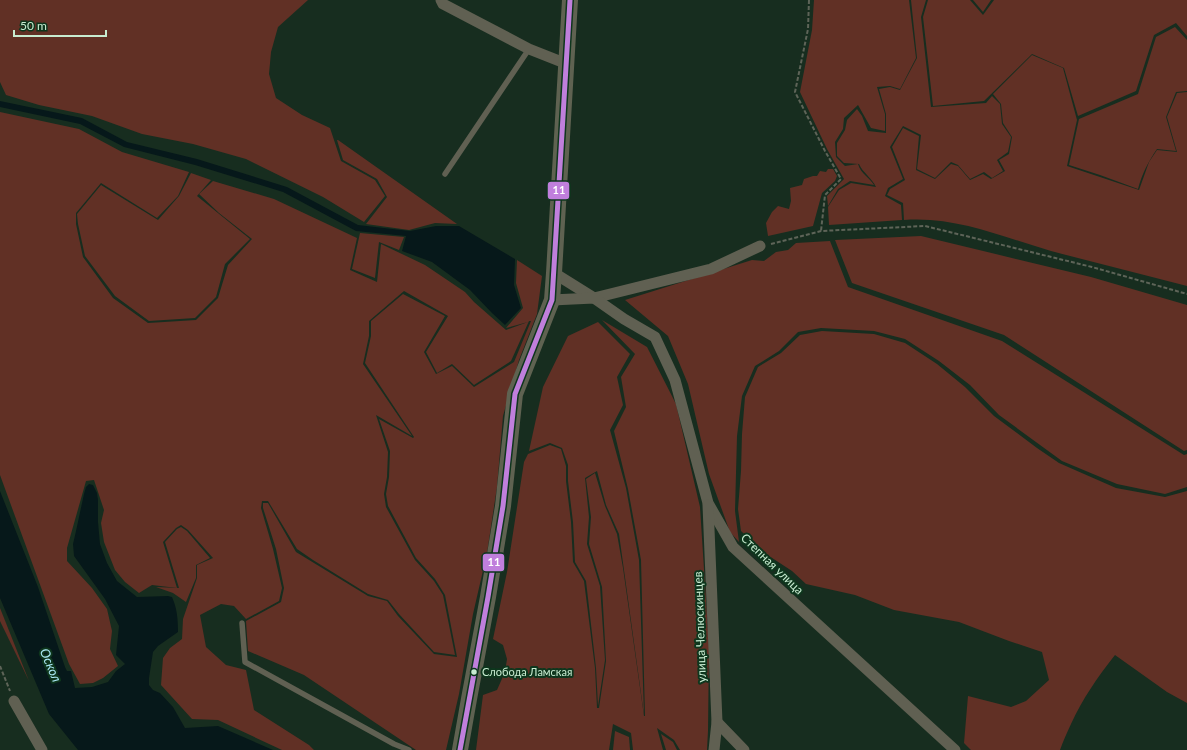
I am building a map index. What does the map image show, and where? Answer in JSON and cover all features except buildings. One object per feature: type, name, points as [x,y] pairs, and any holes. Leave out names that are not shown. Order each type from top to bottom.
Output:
[{"type":"main road","points":[[460,750],[503,506],[515,394],[552,300],[570,0]]},
{"type":"street","points":[[441,0],[443,4],[529,49],[567,64]]},
{"type":"street","points":[[552,300],[594,298],[711,269],[760,246]]},
{"type":"street","name":"Степная улица","points":[[554,273],[624,319],[655,336],[675,380],[708,503],[732,547],[955,750]]},
{"type":"street","name":"улица Челюскинцев","points":[[708,503],[717,722],[714,750]]},
{"type":"street","points":[[14,701],[42,750]]},
{"type":"street","points":[[717,722],[744,750]]},
{"type":"lane","points":[[446,174],[529,49]]},
{"type":"lane","points":[[242,623],[245,662],[394,744],[409,750]]},
{"type":"path","points":[[808,0],[808,29],[795,92],[841,179],[825,195],[821,231]]},
{"type":"path","points":[[760,246],[821,231],[925,226],[1092,267],[1187,294]]},
{"type":"path","points":[[0,666],[14,701]]},
{"type":"shaded area","points":[[0,0],[308,0],[278,27],[271,52],[269,74],[276,98],[302,115],[330,128],[341,161],[375,180],[385,196],[364,222],[323,197],[246,159],[193,144],[142,134],[92,116],[39,105],[6,95],[0,82]]},
{"type":"shaded area","points":[[814,0],[909,0],[916,58],[900,89],[890,86],[877,87],[885,114],[885,131],[871,128],[858,105],[844,118],[843,129],[835,142],[836,157],[845,166],[858,164],[861,170],[874,185],[850,181],[838,189],[828,206],[827,196],[844,179],[827,149],[800,92],[812,30]]},
{"type":"shaded area","points":[[911,0],[926,0],[921,17],[931,107],[986,103],[992,96],[1000,104],[1002,124],[1011,137],[1008,152],[997,160],[1003,171],[992,178],[984,172],[970,179],[958,165],[951,162],[935,178],[917,169],[921,135],[903,126],[890,147],[903,179],[888,188],[885,196],[901,205],[902,220],[829,225],[828,207],[839,190],[851,183],[876,187],[859,164],[844,163],[837,156],[837,143],[845,130],[847,120],[857,109],[862,116],[868,131],[886,133],[886,114],[879,89],[890,87],[900,90],[917,58]]},
{"type":"shaded area","points":[[928,0],[970,0],[983,15],[994,0],[1187,0],[1187,36],[1176,23],[1154,35],[1136,91],[1078,116],[1064,68],[1032,54],[984,101],[933,106],[923,17]]},
{"type":"shaded area","points":[[973,0],[991,0],[983,12]]},
{"type":"shaded area","points":[[1175,27],[1187,40],[1187,91],[1176,92],[1166,117],[1176,151],[1157,149],[1141,178],[1138,189],[1069,165],[1079,119],[1138,94],[1156,37]]},
{"type":"shaded area","points":[[1032,55],[1063,68],[1077,120],[1067,166],[1139,190],[1149,162],[1157,150],[1177,152],[1167,117],[1177,93],[1187,92],[1187,286],[1051,251],[960,224],[942,221],[904,220],[903,203],[887,195],[890,189],[905,180],[892,147],[903,128],[919,136],[916,170],[935,179],[951,164],[958,166],[970,180],[983,174],[991,179],[1005,171],[999,160],[1009,154],[1012,137],[1003,123],[1001,104],[993,94]]},
{"type":"shaded area","points":[[0,112],[79,129],[122,152],[189,172],[178,196],[157,218],[101,183],[76,213],[76,224],[83,257],[113,298],[148,323],[196,320],[218,298],[228,265],[252,239],[219,213],[199,194],[213,181],[274,199],[357,238],[350,270],[377,282],[381,244],[425,265],[465,292],[474,302],[506,330],[528,322],[506,328],[523,308],[516,283],[517,260],[542,276],[537,314],[519,360],[503,416],[497,487],[487,553],[473,614],[459,694],[446,750],[416,750],[304,675],[248,651],[246,621],[281,602],[284,588],[276,549],[263,508],[263,503],[268,503],[296,552],[368,596],[387,601],[398,616],[434,654],[457,657],[445,595],[435,579],[416,558],[388,506],[386,494],[389,477],[390,451],[379,419],[413,438],[414,437],[365,363],[371,336],[371,321],[403,294],[445,316],[424,352],[436,374],[452,366],[474,387],[514,362],[531,321],[529,321],[511,361],[474,385],[452,364],[437,373],[426,352],[448,316],[404,291],[369,321],[369,336],[363,364],[412,436],[376,415],[388,452],[387,477],[384,494],[386,507],[415,560],[434,581],[443,595],[455,655],[434,652],[388,600],[368,594],[297,549],[268,501],[262,501],[261,508],[282,588],[279,601],[246,619],[234,606],[221,604],[200,615],[206,647],[226,665],[246,670],[254,710],[309,745],[314,750],[282,750],[218,720],[192,719],[161,685],[163,658],[170,648],[182,639],[183,619],[197,578],[197,565],[213,558],[188,530],[181,525],[176,528],[163,542],[177,588],[152,585],[139,593],[125,582],[115,570],[104,542],[101,523],[104,510],[94,480],[86,481],[67,548],[67,561],[92,588],[107,609],[112,631],[110,649],[118,666],[103,678],[93,683],[80,684],[69,664],[0,475]]},
{"type":"shaded area","points":[[337,140],[457,224],[435,223],[409,230],[366,224],[387,197],[377,179],[343,160]]},
{"type":"shaded area","points":[[828,169],[833,169],[837,176],[835,181],[822,193],[813,226],[768,236],[766,223],[772,212],[778,206],[789,209],[791,201],[790,188],[802,185],[804,179],[817,176],[820,171],[826,172]]},
{"type":"shaded area","points":[[191,173],[211,180],[197,196],[250,239],[225,264],[216,297],[195,318],[149,321],[115,296],[85,256],[77,214],[101,185],[158,220],[179,196]]},
{"type":"shaded area","points":[[360,233],[404,237],[399,250],[379,242],[375,278],[352,269]]},
{"type":"shaded area","points":[[921,236],[1091,277],[1187,305],[1187,450],[1184,451],[1004,335],[852,283],[835,240]]},
{"type":"shaded area","points":[[830,241],[848,287],[1002,341],[1184,455],[1187,454],[1187,487],[1165,494],[1117,484],[1062,461],[999,415],[970,385],[939,361],[905,339],[874,331],[821,328],[798,332],[779,351],[755,366],[742,396],[737,436],[735,511],[739,542],[730,532],[709,474],[688,384],[668,336],[625,300],[752,260],[764,261],[776,252],[788,250],[796,243]]},
{"type":"shaded area","points":[[602,320],[647,347],[676,404],[700,507],[709,647],[707,750],[680,750],[674,740],[657,728],[663,750],[633,750],[631,733],[613,724],[609,750],[476,750],[483,695],[497,690],[505,672],[507,659],[503,645],[493,639],[507,572],[524,462],[528,454],[550,445],[561,449],[566,466],[573,562],[584,581],[595,668],[597,708],[599,708],[606,661],[602,587],[589,544],[591,517],[586,479],[595,473],[605,506],[617,534],[645,716],[641,560],[628,489],[614,431],[626,407],[621,377],[635,354]]},
{"type":"shaded area","points":[[598,322],[630,354],[617,377],[623,405],[610,430],[626,488],[639,560],[644,715],[619,534],[606,505],[597,471],[585,478],[589,517],[587,544],[600,586],[605,660],[598,706],[596,668],[586,581],[575,562],[568,465],[562,448],[550,443],[529,451],[543,387],[568,336]]},
{"type":"shaded area","points":[[822,331],[874,334],[905,343],[937,364],[965,387],[994,416],[1037,448],[1059,463],[1116,488],[1165,497],[1187,491],[1187,703],[1167,692],[1115,655],[1096,680],[1080,705],[1060,750],[971,750],[964,743],[968,696],[1011,707],[1026,701],[1049,680],[1042,652],[959,622],[894,610],[855,595],[806,584],[792,571],[763,552],[741,531],[738,509],[745,397],[758,367],[781,353],[800,335]]},
{"type":"shaded area","points":[[181,527],[187,531],[210,558],[196,565],[196,578],[186,602],[173,593],[156,587],[179,588],[165,542],[177,529]]},
{"type":"shaded area","points":[[0,608],[29,681],[0,621]]},
{"type":"shaded area","points":[[615,731],[629,737],[630,750],[613,750]]},
{"type":"shaded area","points":[[661,734],[673,742],[677,750],[666,750]]},
{"type":"water","points":[[0,101],[82,118],[127,142],[197,159],[287,187],[358,225],[410,231],[436,226],[459,226],[515,259],[514,285],[521,308],[505,325],[470,290],[432,262],[402,251],[406,236],[356,231],[283,192],[195,165],[124,147],[80,124],[0,107]]},
{"type":"water","name":"Оскол","points":[[89,484],[93,485],[97,493],[100,544],[107,563],[117,581],[137,597],[168,596],[172,597],[175,605],[178,632],[158,646],[153,652],[149,685],[153,690],[160,693],[173,707],[185,728],[218,726],[273,750],[78,750],[49,714],[0,598],[0,491],[38,587],[65,667],[67,671],[71,671],[75,688],[92,687],[108,682],[116,671],[125,664],[116,655],[119,626],[105,599],[74,556],[73,544],[84,494],[86,487]]},
{"type":"transit line","name":"11","points":[[460,750],[503,506],[515,394],[552,300],[570,0]]},
{"type":"place","name":"Слобода Ламская","points":[[474,672]]}]
